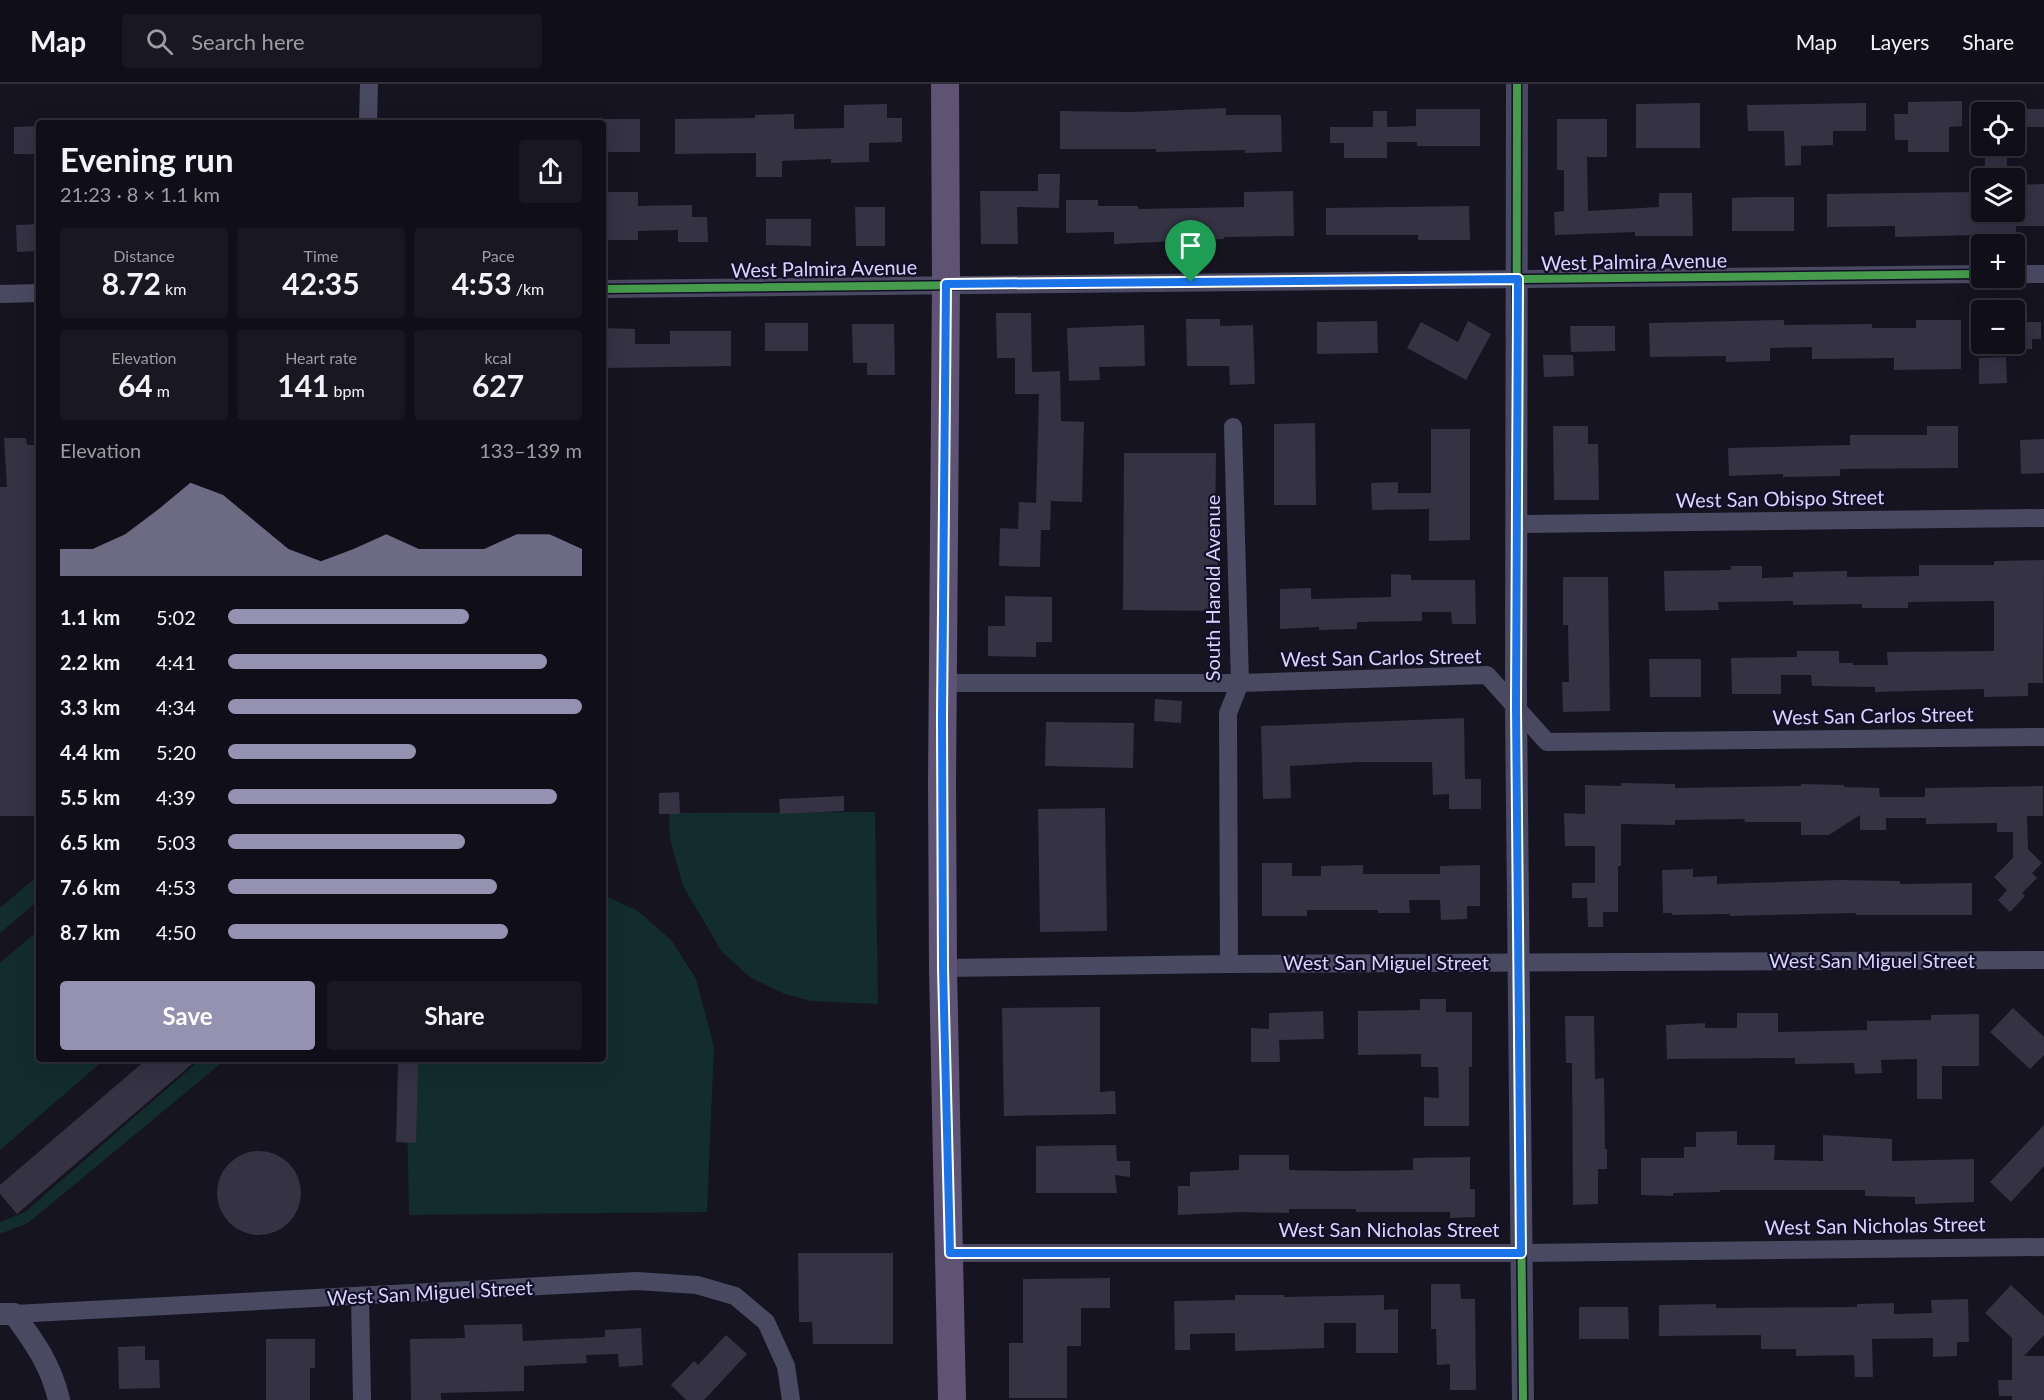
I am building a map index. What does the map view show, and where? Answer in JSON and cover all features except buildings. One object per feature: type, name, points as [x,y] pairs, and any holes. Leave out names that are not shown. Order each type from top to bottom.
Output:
[{"type":"main road","points":[[945,84],[943,968],[952,1400]]},
{"type":"street","points":[[368,120],[369,84]]},
{"type":"street","points":[[1517,84],[1516,707],[1523,1400]]},
{"type":"street","name":"West Palmira Avenue","points":[[606,289],[1971,274]]},
{"type":"street","points":[[2025,274],[2044,274]]},
{"type":"street","points":[[0,294],[36,294]]},
{"type":"street","name":"South Harold Avenue","points":[[1228,964],[1228,713],[1240,683],[1233,427]]},
{"type":"street","name":"West San Obispo Street","points":[[1516,524],[2044,518]]},
{"type":"street","name":"West San Carlos Street","points":[[942,682],[1240,683],[1487,675],[1547,742],[2044,737]]},
{"type":"street","name":"West San Miguel Street","points":[[943,968],[1228,964],[2044,960]]},
{"type":"street","name":"West San Nicholas Street","points":[[950,1253],[1521,1253],[2044,1247]]},
{"type":"street","name":"West San Miguel Street","points":[[7,1314],[637,1281],[697,1285],[735,1296],[766,1322],[786,1366],[791,1400]]},
{"type":"street","points":[[360,1297],[362,1400]]},
{"type":"street","points":[[7,1314],[36,1344],[50,1368],[60,1400]]},
{"type":"green space","points":[[875,812],[878,1004],[811,1001],[785,994],[751,978],[722,952],[683,886],[670,839],[669,813]]},
{"type":"green space","points":[[36,878],[36,903],[0,933],[0,908]]},
{"type":"green space","points":[[606,896],[638,911],[672,941],[696,979],[714,1047],[707,1212],[409,1215],[406,1062],[606,1062]]},
{"type":"green space","points":[[36,933],[36,1062],[102,1062],[0,1150],[0,963]]},
{"type":"green space","points":[[198,1062],[222,1062],[28,1223],[0,1234],[0,1222],[25,1212]]},
{"type":"cycle path","points":[[1517,84],[1516,707],[1523,1400]]},
{"type":"cycle path","points":[[606,289],[1971,274]]},
{"type":"route","points":[[1518,279],[1516,707],[1521,1253],[950,1253],[943,968],[942,664],[946,284],[1191,282],[1518,279]]}]
